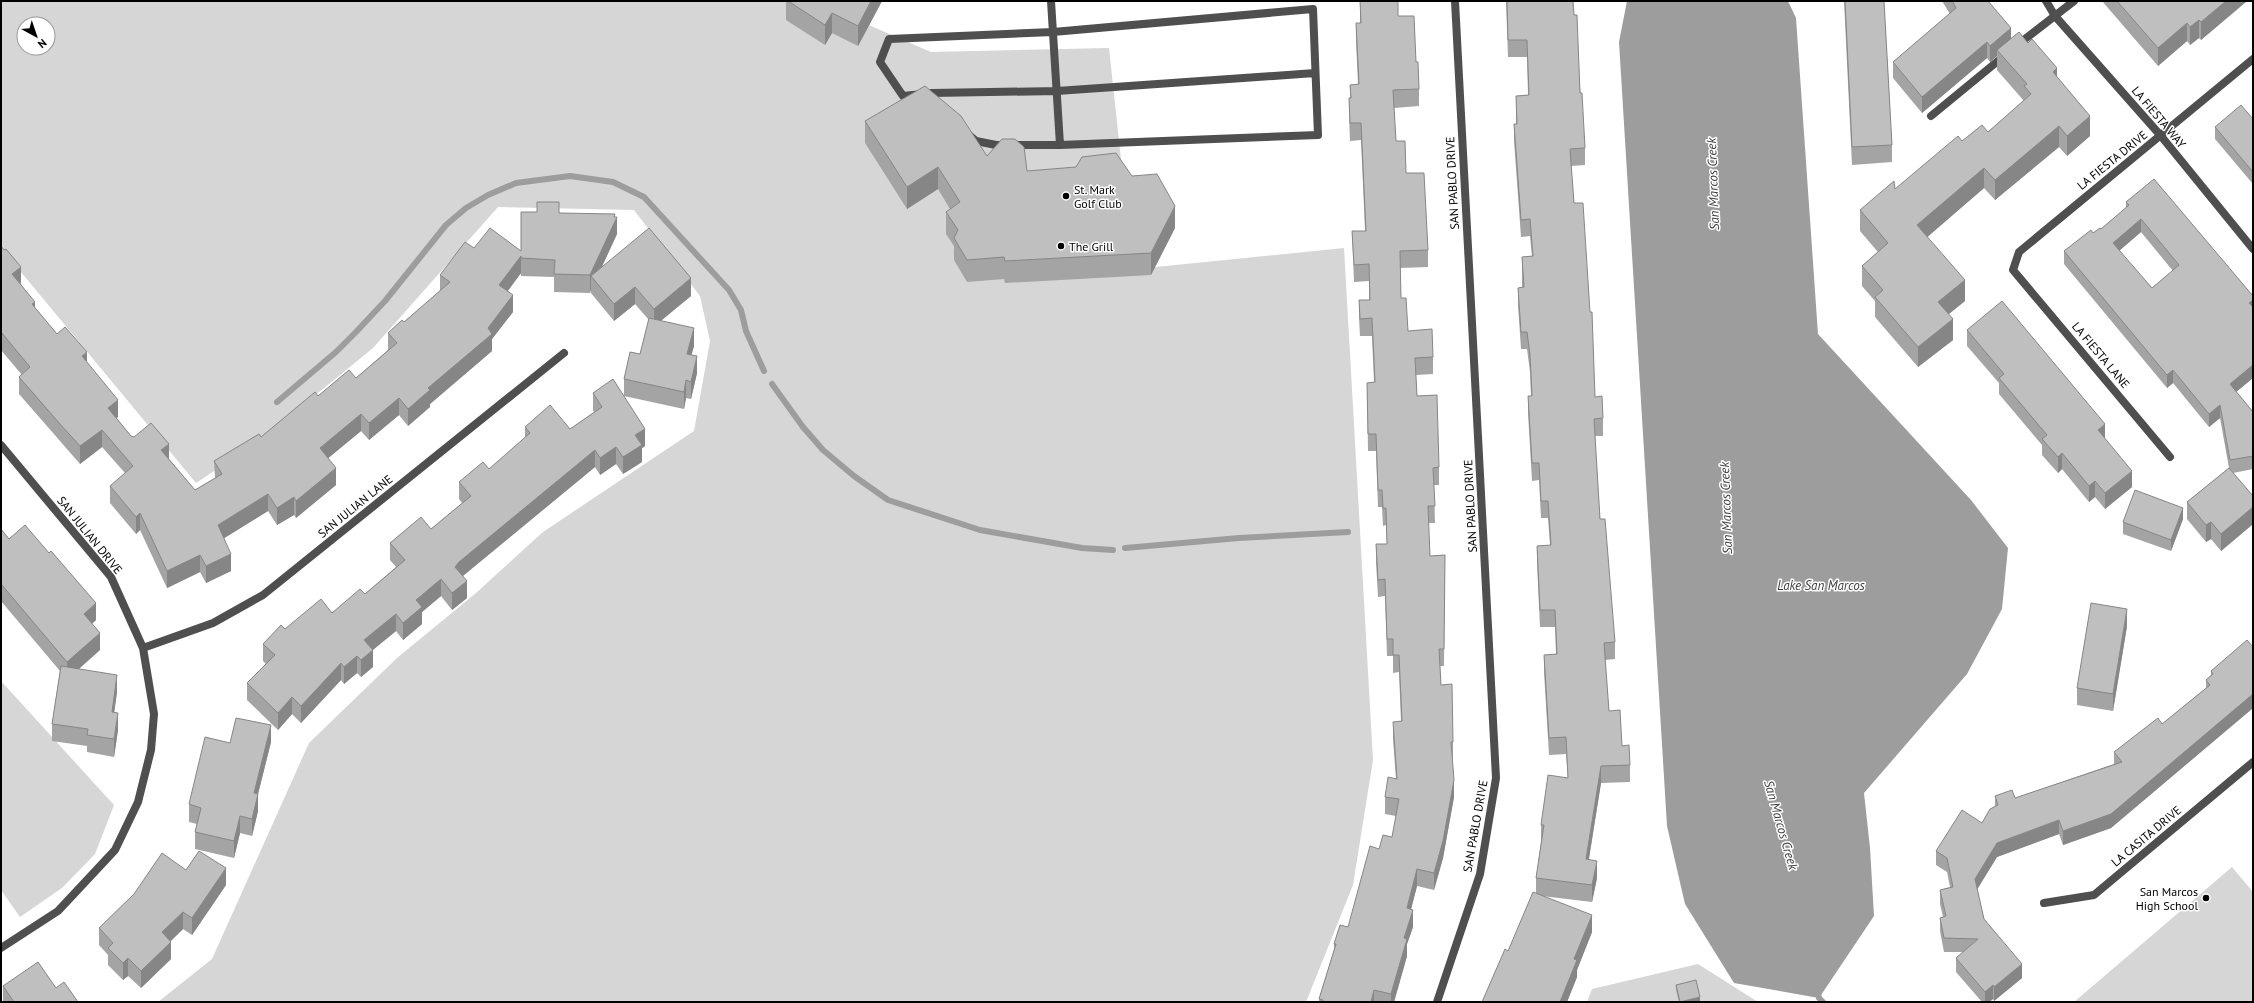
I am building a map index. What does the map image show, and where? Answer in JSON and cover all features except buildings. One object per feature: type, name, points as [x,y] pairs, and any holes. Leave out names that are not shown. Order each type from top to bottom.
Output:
[{"type":"street","points":[[1051,1],[1060,145]]},
{"type":"street","name":"SAN PABLO DRIVE","points":[[1437,1002],[1480,874],[1496,778],[1455,1]]},
{"type":"street","name":"LA FIESTA WAY","points":[[2046,1],[2055,16],[2161,136],[2253,250]]},
{"type":"street","points":[[1930,116],[2074,1]]},
{"type":"street","points":[[961,128],[976,141],[996,145],[1060,145],[1318,135],[1313,10],[1053,32],[889,39],[880,62],[903,96],[932,93],[1057,91],[1315,73]]},
{"type":"street","name":"LA FIESTA DRIVE","points":[[2013,270],[2019,252],[2253,59]]},
{"type":"street","points":[[932,93],[942,105]]},
{"type":"street","name":"LA FIESTA LANE","points":[[2013,270],[2170,457]]},
{"type":"street","name":"SAN JULIAN LANE","points":[[143,648],[213,623],[263,595],[564,353]]},
{"type":"street","name":"SAN JULIAN DRIVE","points":[[1,445],[111,577],[143,648],[154,714],[151,750],[138,802],[115,850],[58,911],[1,948]]},
{"type":"street","name":"LA CASITA DRIVE","points":[[2044,903],[2094,895],[2253,762]]},
{"type":"shaded area","points":[[1,1],[813,1],[931,52],[1109,48],[1125,196],[1126,270],[1344,248],[1373,760],[1353,885],[1306,1002],[158,1002],[212,959],[309,743],[397,658],[476,593],[543,532],[694,431],[710,341],[700,296],[634,210],[498,207],[373,348],[258,442],[196,483],[1,248]]},
{"type":"shaded area","points":[[1,681],[114,805],[95,854],[62,888],[20,917],[1,890]]},
{"type":"shaded area","name":"San Marcos High School","points":[[2232,867],[2253,892],[2253,1002],[2074,1002]]},
{"type":"shaded area","points":[[1698,964],[1758,1002],[1587,1002],[1592,989]]},
{"type":"water","name":"Lake San Marcos","points":[[1627,1],[1788,1],[1796,18],[1818,334],[1971,500],[2008,548],[2002,609],[1967,674],[1864,793],[1870,848],[1874,916],[1819,998],[1734,983],[1685,904],[1667,826],[1619,42]]},
{"type":"waterway","points":[[277,402],[336,352],[356,332],[385,301],[446,225],[466,208],[488,195],[516,183],[570,176],[613,182],[644,197],[729,290],[741,310],[746,331],[764,371]]},
{"type":"waterway","points":[[772,384],[803,427],[823,450],[854,476],[888,500],[980,530],[1082,548],[1113,550]]},
{"type":"waterway","points":[[1125,548],[1239,538],[1348,532]]},
{"type":"waterway","name":"San Marcos Creek","points":[[1817,989],[1819,998],[1823,1002]]},
{"type":"place","name":"St. Mark Golf Club","points":[[1066,196]]},
{"type":"place","name":"The Grill","points":[[1061,246]]},
{"type":"place","name":"San Marcos High School","points":[[2206,898]]}]
